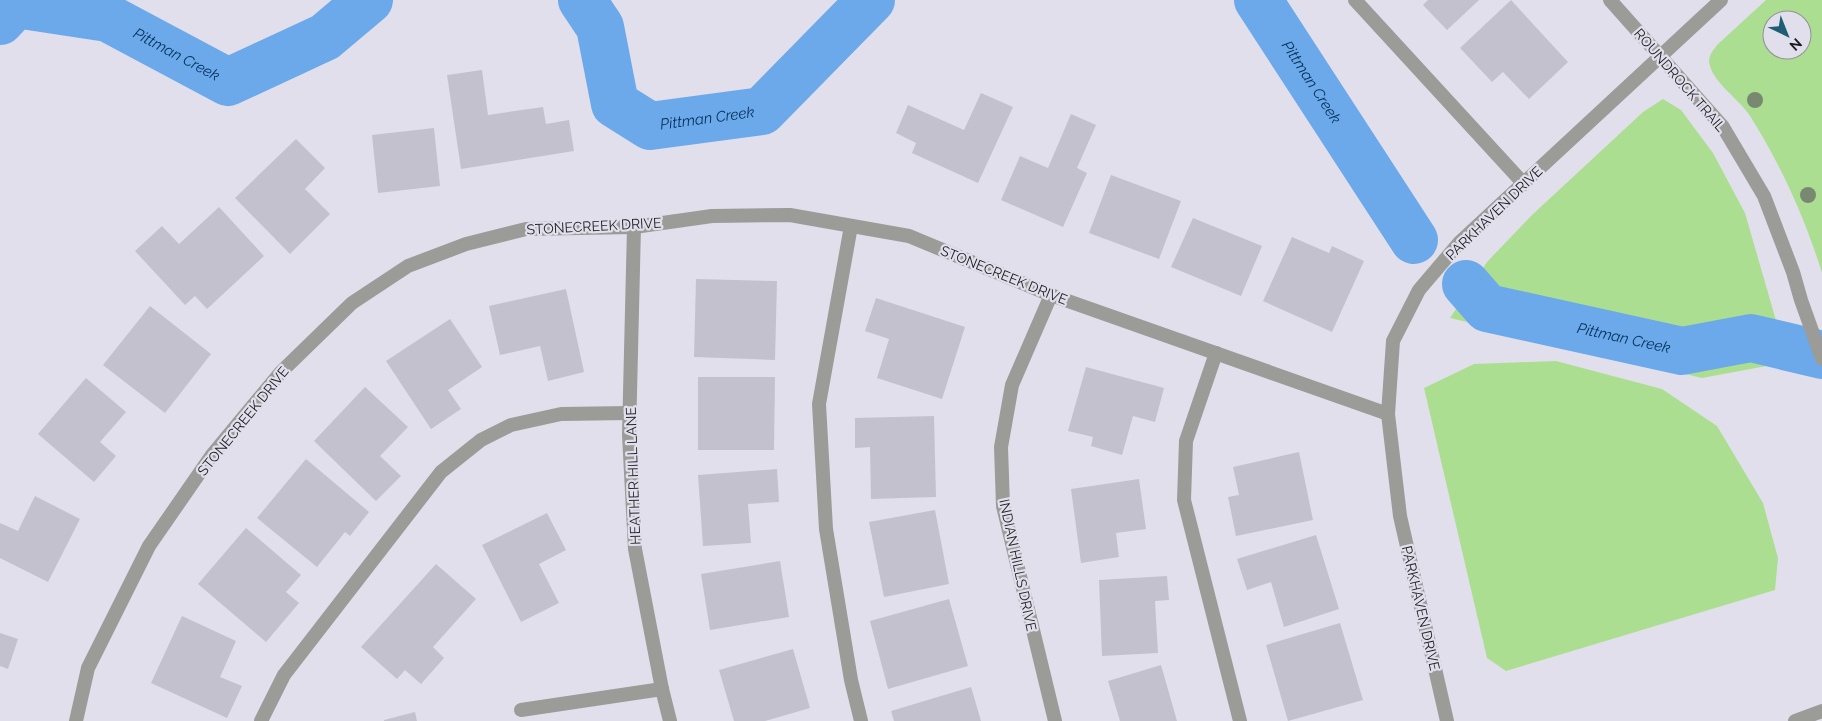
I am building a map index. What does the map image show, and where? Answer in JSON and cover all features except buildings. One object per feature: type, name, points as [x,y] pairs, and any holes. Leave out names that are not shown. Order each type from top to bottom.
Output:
[{"type":"street","points":[[1355,0],[1524,184]]},
{"type":"street","name":"ROUNDROCK TRAIL","points":[[1610,0],[1723,127],[1764,196],[1793,272],[1822,359]]},
{"type":"street","name":"PARKHAVEN DRIVE","points":[[1447,721],[1400,516],[1388,414],[1393,341],[1419,290],[1459,243],[1721,0]]},
{"type":"street","name":"STONECREEK DRIVE","points":[[76,721],[88,668],[149,546],[218,448],[282,372],[352,303],[408,266],[466,244],[526,229],[634,227],[712,216],[790,215],[909,236],[1051,295],[1388,414]]},
{"type":"street","points":[[850,226],[819,404],[826,529],[851,680],[861,721]]},
{"type":"street","name":"HEATHER HILL LANE","points":[[634,227],[629,435],[635,548],[670,721]]},
{"type":"street","name":"INDIAN HILLS DRIVE","points":[[1051,295],[1012,385],[1001,447],[1003,506],[1055,721]]},
{"type":"street","points":[[1216,353],[1186,441],[1184,500],[1240,721]]},
{"type":"street","points":[[261,721],[284,675],[441,472],[481,440],[511,425],[561,414],[629,413]]},
{"type":"street","points":[[521,710],[662,689]]},
{"type":"street","points":[[1795,721],[1822,711]]},
{"type":"green space","points":[[1766,0],[1822,0],[1822,273],[1800,212],[1772,153],[1746,110],[1722,86],[1713,73],[1709,60],[1717,45]]},
{"type":"green space","points":[[1663,99],[1681,110],[1713,153],[1745,213],[1788,362],[1702,378],[1450,318],[1487,262],[1532,215],[1643,112]]},
{"type":"green space","points":[[1556,361],[1662,389],[1717,426],[1763,503],[1778,558],[1775,590],[1506,671],[1487,658],[1424,388],[1474,364]]},
{"type":"waterway","name":"Pittman Creek","points":[[0,21],[16,4],[108,18],[228,82],[325,37],[369,0]]},
{"type":"waterway","name":"Pittman Creek","points":[[582,0],[600,27],[615,104],[650,126],[762,111],[871,0]]},
{"type":"waterway","name":"Pittman Creek","points":[[1258,0],[1414,240]]},
{"type":"waterway","name":"Pittman Creek","points":[[1466,284],[1487,308],[1682,351],[1751,338],[1822,355]]}]
